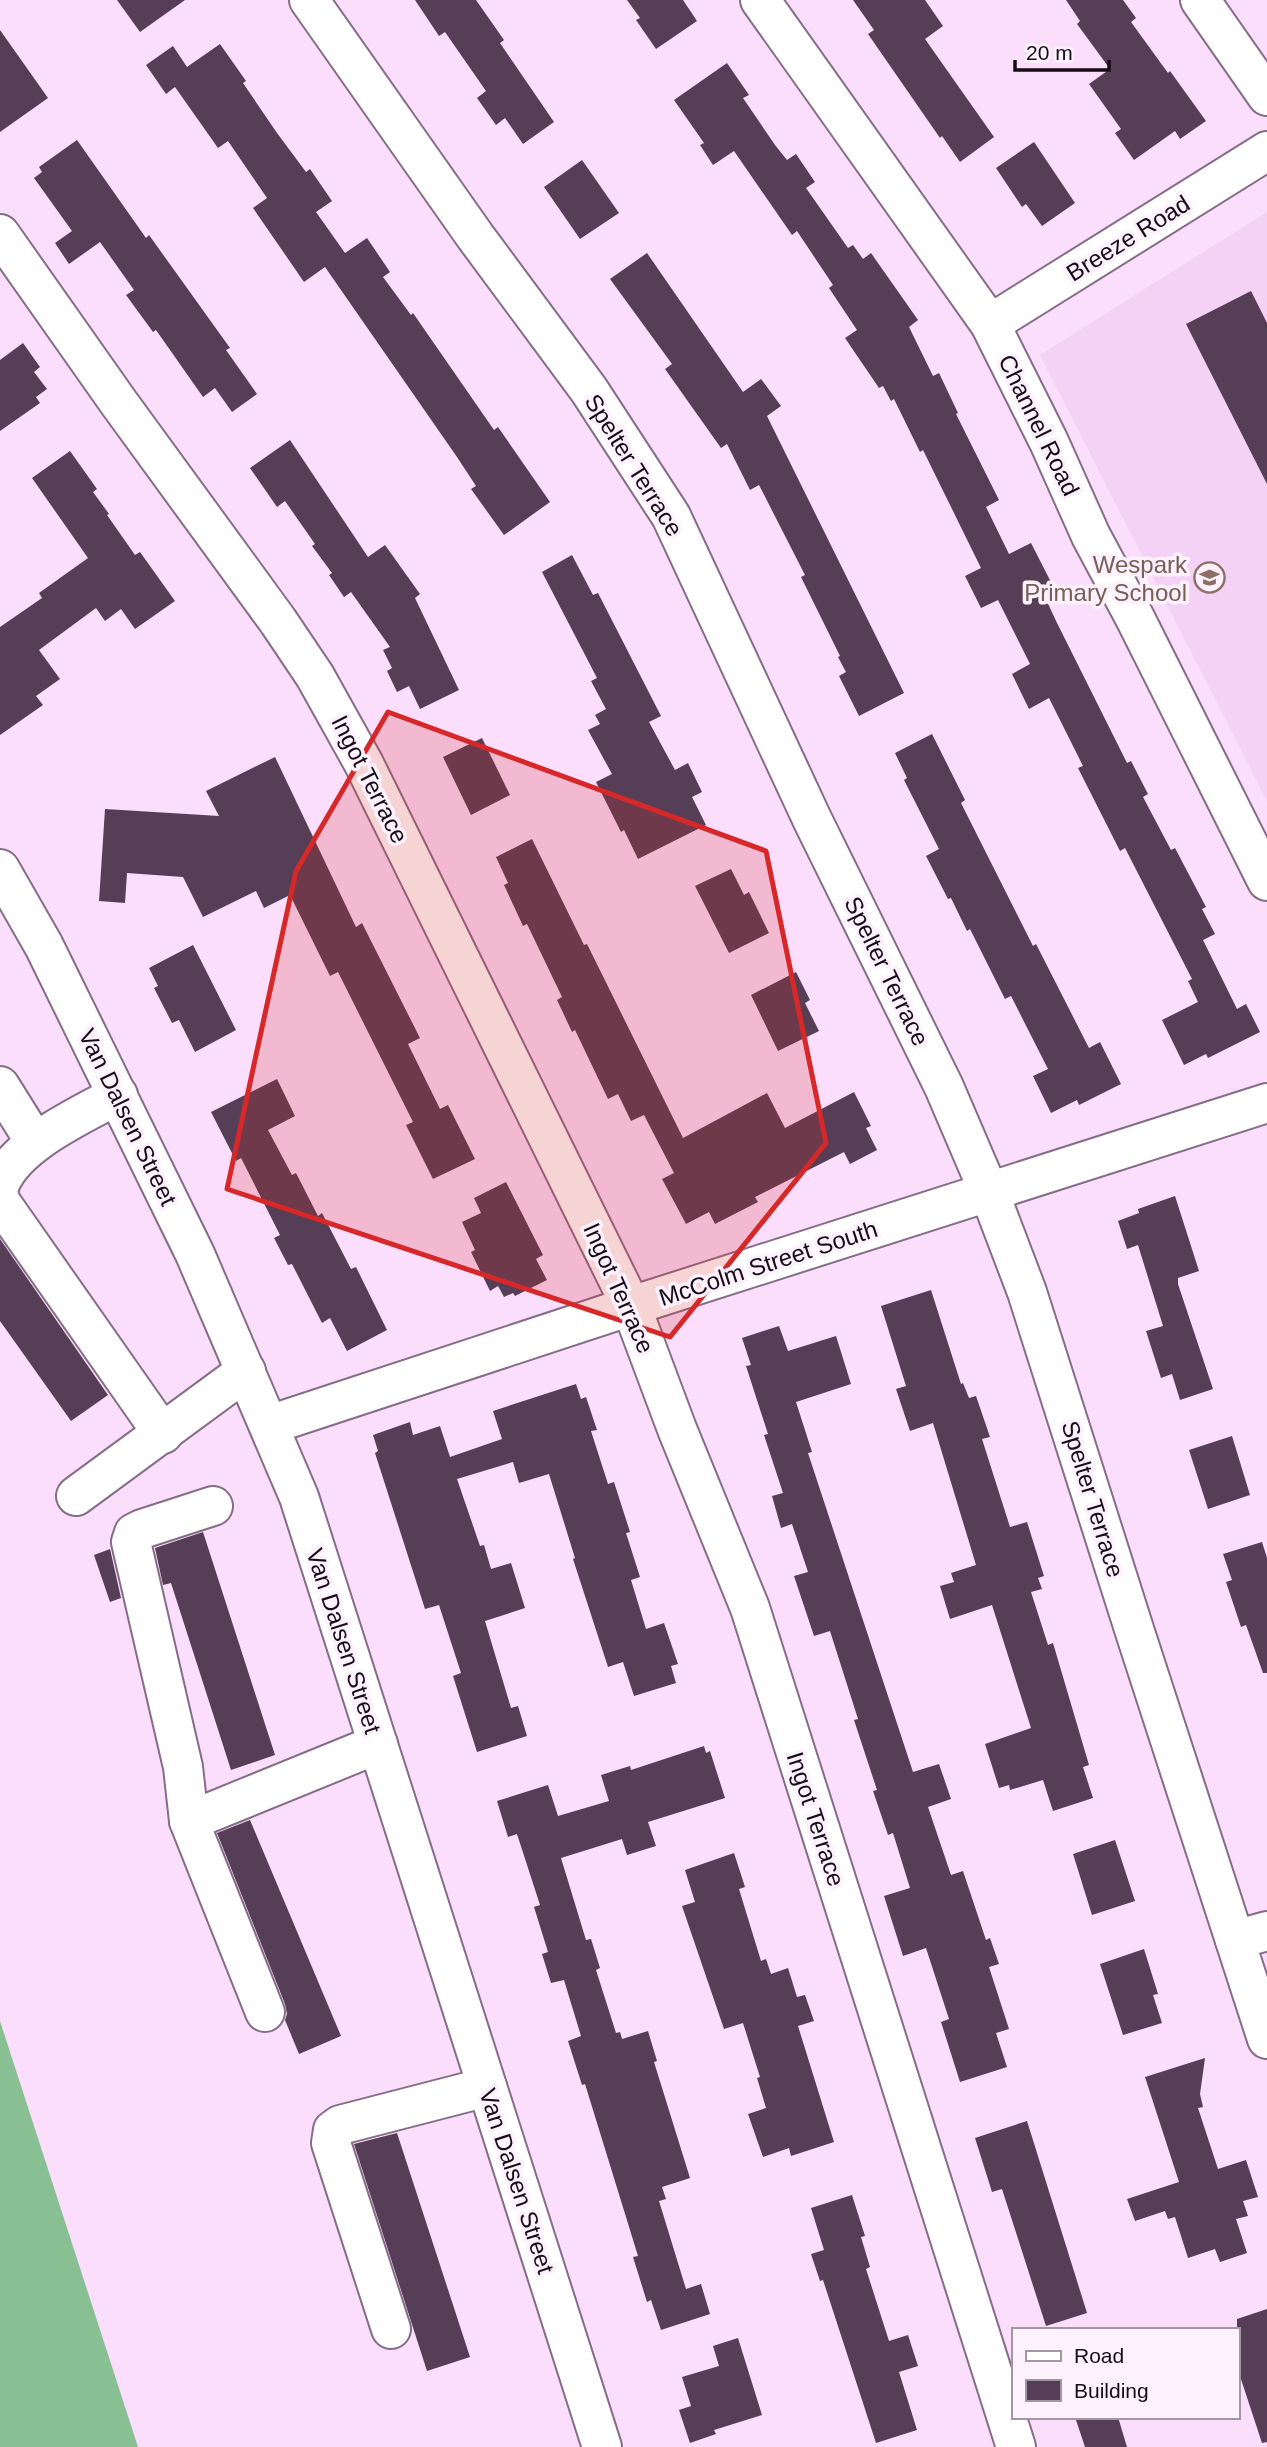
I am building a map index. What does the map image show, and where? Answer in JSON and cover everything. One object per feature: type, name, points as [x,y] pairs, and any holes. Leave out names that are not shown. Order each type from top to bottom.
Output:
[{"type":"street","name":"Spelter Terrace","points":[[309,0],[475,236],[589,390],[671,516],[813,819],[944,1087],[989,1192],[1027,1292],[1251,1936],[1267,2039]]},
{"type":"street","name":"Channel Road","points":[[760,0],[990,324],[1049,442],[1091,536],[1136,618],[1267,881]]},
{"type":"street","points":[[1199,0],[1267,96]]},
{"type":"street","name":"Breeze Road","points":[[990,324],[1267,151]]},
{"type":"street","name":"Ingot Terrace","points":[[0,234],[278,621],[315,677],[364,764],[631,1306],[677,1429],[750,1608],[1016,2447]]},
{"type":"street","name":"Van Dalsen Street","points":[[3,880],[44,946],[195,1254],[299,1497],[602,2447]]},
{"type":"street","points":[[0,1086],[35,1142]]},
{"type":"street","points":[[0,1184],[3,1176],[35,1142],[118,1095]]},
{"type":"street","name":"McColm Street South","points":[[269,1425],[1267,1103]]},
{"type":"street","points":[[0,1199],[163,1434]]},
{"type":"street","points":[[76,1496],[246,1371]]},
{"type":"street","points":[[213,1506],[134,1533],[131,1542],[183,1766],[189,1821],[265,2012]]},
{"type":"street","points":[[189,1821],[377,1744]]},
{"type":"street","points":[[391,2329],[331,2143],[333,2130],[340,2125],[487,2087]]},
{"type":"highlighted area","points":[[388,712],[766,851],[826,1143],[670,1337],[227,1189],[296,871]]},
{"type":"shaded area","name":"Wespark Primary School","points":[[1267,212],[1267,801],[1040,355]]},
{"type":"green space","points":[[0,2021],[138,2447],[0,2447]]},
{"type":"building","points":[[117,0],[185,0],[140,32]]},
{"type":"building","points":[[415,0],[476,0],[504,40],[500,43],[554,122],[523,144],[505,118],[496,125],[477,98],[486,91],[445,32],[439,36]]},
{"type":"building","points":[[627,0],[683,0],[697,21],[656,49],[636,20],[640,18]]},
{"type":"building","points":[[853,0],[925,0],[943,26],[925,39],[994,137],[960,162],[942,136],[940,138],[868,34],[874,30]]},
{"type":"building","points":[[1066,0],[1123,0],[1136,18],[1131,22],[1206,121],[1180,139],[1175,131],[1134,160],[1115,133],[1121,129],[1089,84],[1110,69],[1077,24],[1080,21]]},
{"type":"building","points":[[0,30],[48,98],[0,132]]},
{"type":"building","points":[[220,44],[277,133],[306,172],[310,169],[332,201],[316,212],[345,253],[367,238],[390,272],[383,277],[411,315],[413,313],[494,430],[498,427],[550,502],[504,535],[471,489],[476,486],[457,457],[325,267],[304,282],[253,208],[267,198],[228,141],[218,148],[175,87],[166,94],[146,65],[173,46],[187,67]]},
{"type":"building","points":[[727,63],[749,95],[743,98],[775,145],[787,160],[796,154],[815,182],[806,188],[848,248],[853,245],[863,259],[871,253],[918,320],[909,327],[933,376],[939,373],[958,413],[956,414],[999,500],[986,507],[1009,554],[1031,543],[1054,588],[1043,593],[1057,623],[1127,763],[1131,761],[1148,794],[1143,797],[1171,850],[1175,848],[1206,907],[1202,909],[1215,934],[1203,940],[1237,1009],[1246,1004],[1260,1032],[1208,1058],[1206,1054],[1184,1065],[1162,1020],[1198,1002],[1188,981],[1192,979],[1125,848],[1120,851],[1078,768],[1083,766],[1049,698],[1029,709],[1012,674],[1030,664],[998,600],[981,608],[965,576],[981,568],[923,450],[920,452],[894,399],[891,401],[883,386],[879,388],[845,338],[857,330],[829,288],[833,285],[797,231],[792,235],[734,151],[713,165],[700,145],[704,143],[674,100]]},
{"type":"building","points":[[77,140],[146,238],[149,235],[230,348],[226,350],[257,394],[232,412],[215,388],[203,397],[156,330],[153,332],[126,295],[134,290],[100,242],[69,264],[55,243],[72,231],[34,178],[42,172],[39,167]]},
{"type":"building","points":[[1034,142],[1075,203],[1042,226],[1026,204],[1022,207],[996,168]]},
{"type":"building","points":[[582,160],[619,213],[580,239],[544,187]]},
{"type":"building","points":[[647,253],[743,392],[761,379],[781,406],[767,416],[904,693],[859,716],[839,676],[846,672],[838,657],[840,656],[801,577],[805,575],[759,485],[750,490],[727,444],[721,448],[665,369],[672,364],[610,279]]},
{"type":"building","points":[[1251,291],[1267,323],[1267,484],[1186,324]]},
{"type":"building","points":[[23,343],[40,367],[34,372],[47,389],[36,397],[40,403],[0,431],[0,360]]},
{"type":"building","points":[[290,440],[368,557],[385,545],[420,594],[415,598],[459,690],[420,709],[409,686],[397,692],[387,671],[392,668],[383,650],[390,647],[351,592],[344,597],[329,575],[332,573],[312,546],[315,544],[285,501],[277,507],[250,468]]},
{"type":"building","points":[[70,451],[97,489],[93,492],[135,555],[140,552],[175,601],[135,629],[121,609],[105,621],[96,608],[39,650],[60,679],[36,696],[43,705],[0,735],[0,627],[42,598],[39,593],[88,558],[32,478]]},
{"type":"building","points":[[572,555],[593,595],[598,593],[661,716],[649,722],[675,770],[688,763],[702,792],[692,797],[706,825],[638,859],[596,782],[612,774],[588,730],[600,724],[595,715],[606,709],[591,681],[597,678],[542,572]]},
{"type":"building","points":[[932,734],[965,800],[961,803],[1033,946],[1036,944],[1089,1048],[1100,1042],[1121,1084],[1079,1105],[1077,1100],[1051,1113],[1033,1076],[1048,1069],[1011,996],[1005,999],[970,929],[967,931],[926,856],[939,849],[904,780],[907,778],[895,753]]},
{"type":"building","points":[[482,738],[510,795],[471,815],[443,757]]},
{"type":"building","points":[[275,757],[356,927],[362,923],[420,1038],[408,1044],[440,1109],[448,1105],[475,1159],[433,1179],[406,1125],[413,1122],[338,972],[330,976],[290,895],[264,908],[256,891],[203,917],[183,877],[127,873],[125,903],[99,901],[105,809],[219,816],[206,791]]},
{"type":"building","points":[[532,839],[683,1138],[767,1093],[785,1128],[854,1092],[871,1126],[866,1128],[877,1150],[850,1164],[844,1152],[755,1197],[758,1202],[715,1224],[709,1212],[686,1224],[662,1179],[674,1173],[644,1115],[631,1121],[618,1094],[608,1099],[575,1030],[572,1032],[557,1000],[562,997],[527,924],[523,926],[504,885],[508,883],[496,857]]},
{"type":"building","points":[[731,869],[744,895],[749,892],[769,933],[729,953],[695,886]]},
{"type":"building","points":[[193,945],[236,1030],[195,1052],[179,1020],[172,1023],[154,988],[158,986],[149,968]]},
{"type":"building","points":[[796,972],[810,1000],[805,1003],[819,1031],[778,1051],[751,995]]},
{"type":"building","points":[[277,1079],[295,1116],[268,1130],[292,1175],[296,1173],[318,1216],[322,1213],[351,1269],[356,1267],[387,1330],[347,1351],[330,1318],[322,1323],[292,1264],[288,1265],[274,1238],[280,1235],[241,1158],[236,1161],[211,1112]]},
{"type":"building","points":[[506,1182],[543,1255],[536,1259],[547,1280],[515,1296],[513,1293],[504,1297],[498,1286],[490,1291],[471,1252],[475,1250],[462,1222],[481,1213],[474,1198]]},
{"type":"building","points":[[1175,1196],[1199,1271],[1178,1278],[1178,1284],[1213,1389],[1180,1400],[1172,1374],[1161,1378],[1146,1331],[1163,1326],[1138,1245],[1127,1249],[1118,1221],[1139,1213],[1138,1209]]},
{"type":"building","points":[[0,1239],[108,1395],[71,1421],[0,1321]]},
{"type":"building","points":[[931,1290],[961,1384],[963,1383],[969,1398],[976,1396],[990,1437],[982,1439],[1010,1527],[1027,1522],[1044,1576],[1038,1578],[1042,1589],[1031,1592],[1048,1645],[1053,1643],[1089,1765],[1083,1767],[1093,1798],[1053,1811],[1043,1780],[1010,1790],[1009,1785],[999,1788],[985,1744],[1031,1728],[992,1605],[950,1619],[940,1586],[954,1582],[951,1573],[976,1565],[933,1423],[910,1431],[896,1389],[906,1386],[881,1306]]},
{"type":"building","points":[[779,1326],[788,1351],[836,1336],[851,1384],[796,1402],[812,1452],[808,1453],[913,1772],[939,1764],[951,1799],[928,1807],[951,1875],[963,1871],[986,1940],[990,1938],[999,1964],[989,1967],[1009,2029],[996,2033],[1007,2067],[960,2082],[941,2022],[949,2019],[926,1948],[903,1956],[884,1896],[910,1888],[893,1833],[888,1835],[873,1791],[877,1790],[854,1720],[858,1719],[830,1631],[814,1636],[794,1576],[808,1572],[792,1524],[781,1528],[772,1496],[783,1493],[764,1435],[768,1434],[746,1366],[751,1365],[742,1338]]},
{"type":"building","points":[[576,1384],[581,1399],[586,1397],[597,1430],[591,1431],[608,1484],[614,1482],[630,1532],[626,1533],[640,1577],[631,1580],[646,1629],[664,1623],[678,1664],[671,1666],[676,1683],[634,1696],[623,1662],[608,1667],[549,1474],[519,1483],[513,1462],[457,1479],[480,1546],[484,1545],[491,1569],[511,1563],[525,1608],[485,1621],[511,1708],[518,1706],[527,1736],[477,1752],[453,1676],[461,1673],[439,1605],[425,1609],[375,1453],[378,1451],[373,1435],[410,1422],[413,1435],[440,1426],[450,1457],[502,1439],[493,1411]]},
{"type":"building","points":[[1232,1436],[1250,1495],[1208,1509],[1189,1450]]},
{"type":"building","points":[[203,1532],[275,1755],[231,1770],[171,1583],[163,1585],[155,1548]]},
{"type":"building","points":[[1262,1542],[1267,1558],[1267,1673],[1263,1673],[1246,1625],[1241,1627],[1226,1582],[1232,1580],[1223,1554]]},
{"type":"building","points":[[110,1549],[121,1598],[110,1602],[94,1555]]},
{"type":"building","points":[[704,1746],[706,1753],[710,1751],[725,1798],[648,1822],[656,1846],[627,1855],[622,1839],[561,1858],[586,1940],[591,1939],[600,1968],[596,1970],[616,2033],[620,2032],[622,2039],[648,2031],[657,2061],[654,2062],[690,2178],[662,2187],[666,2199],[659,2201],[686,2289],[701,2284],[710,2314],[661,2330],[651,2300],[647,2302],[633,2257],[638,2256],[585,2084],[582,2085],[568,2041],[581,2036],[564,1980],[551,1983],[542,1954],[548,1952],[534,1907],[540,1905],[517,1834],[508,1837],[497,1801],[548,1785],[558,1816],[609,1801],[601,1775],[630,1766],[631,1770]]},
{"type":"building","points":[[250,1820],[341,2036],[299,2054],[285,2020],[285,2004],[217,1833]]},
{"type":"building","points":[[1115,1840],[1135,1901],[1092,1915],[1073,1854]]},
{"type":"building","points":[[734,1853],[745,1887],[739,1889],[761,1961],[766,1959],[771,1974],[788,1968],[797,1997],[805,1995],[814,2021],[798,2026],[834,2142],[791,2156],[789,2148],[763,2157],[748,2114],[766,2108],[757,2078],[760,2077],[743,2023],[724,2029],[682,1906],[695,1902],[685,1870]]},
{"type":"building","points":[[1144,1949],[1158,1994],[1153,1995],[1162,2023],[1123,2035],[1100,1964]]},
{"type":"building","points":[[1205,2058],[1200,2094],[1203,2107],[1198,2108],[1218,2169],[1246,2160],[1258,2197],[1243,2201],[1248,2216],[1236,2219],[1247,2253],[1220,2262],[1215,2249],[1188,2258],[1175,2217],[1168,2219],[1165,2211],[1135,2221],[1127,2199],[1179,2182],[1145,2077]]},
{"type":"building","points":[[1027,2121],[1087,2313],[1046,2326],[1002,2189],[992,2192],[975,2138]]},
{"type":"building","points":[[397,2133],[470,2357],[427,2371],[354,2144]]},
{"type":"building","points":[[852,2195],[865,2236],[861,2237],[870,2267],[866,2269],[889,2341],[908,2335],[918,2366],[899,2372],[917,2430],[876,2443],[823,2280],[820,2281],[811,2254],[824,2250],[811,2208]]},
{"type":"building","points":[[1267,2309],[1267,2442],[1262,2443],[1239,2373],[1237,2319]]},
{"type":"building","points":[[738,2338],[762,2415],[714,2430],[716,2434],[690,2443],[679,2410],[691,2406],[682,2377],[719,2366],[713,2346]]},
{"type":"building","points":[[1076,2419],[1119,2419],[1127,2447],[1085,2447]]},
{"type":"place","name":"Wespark Primary School","points":[[1210,578]]}]
